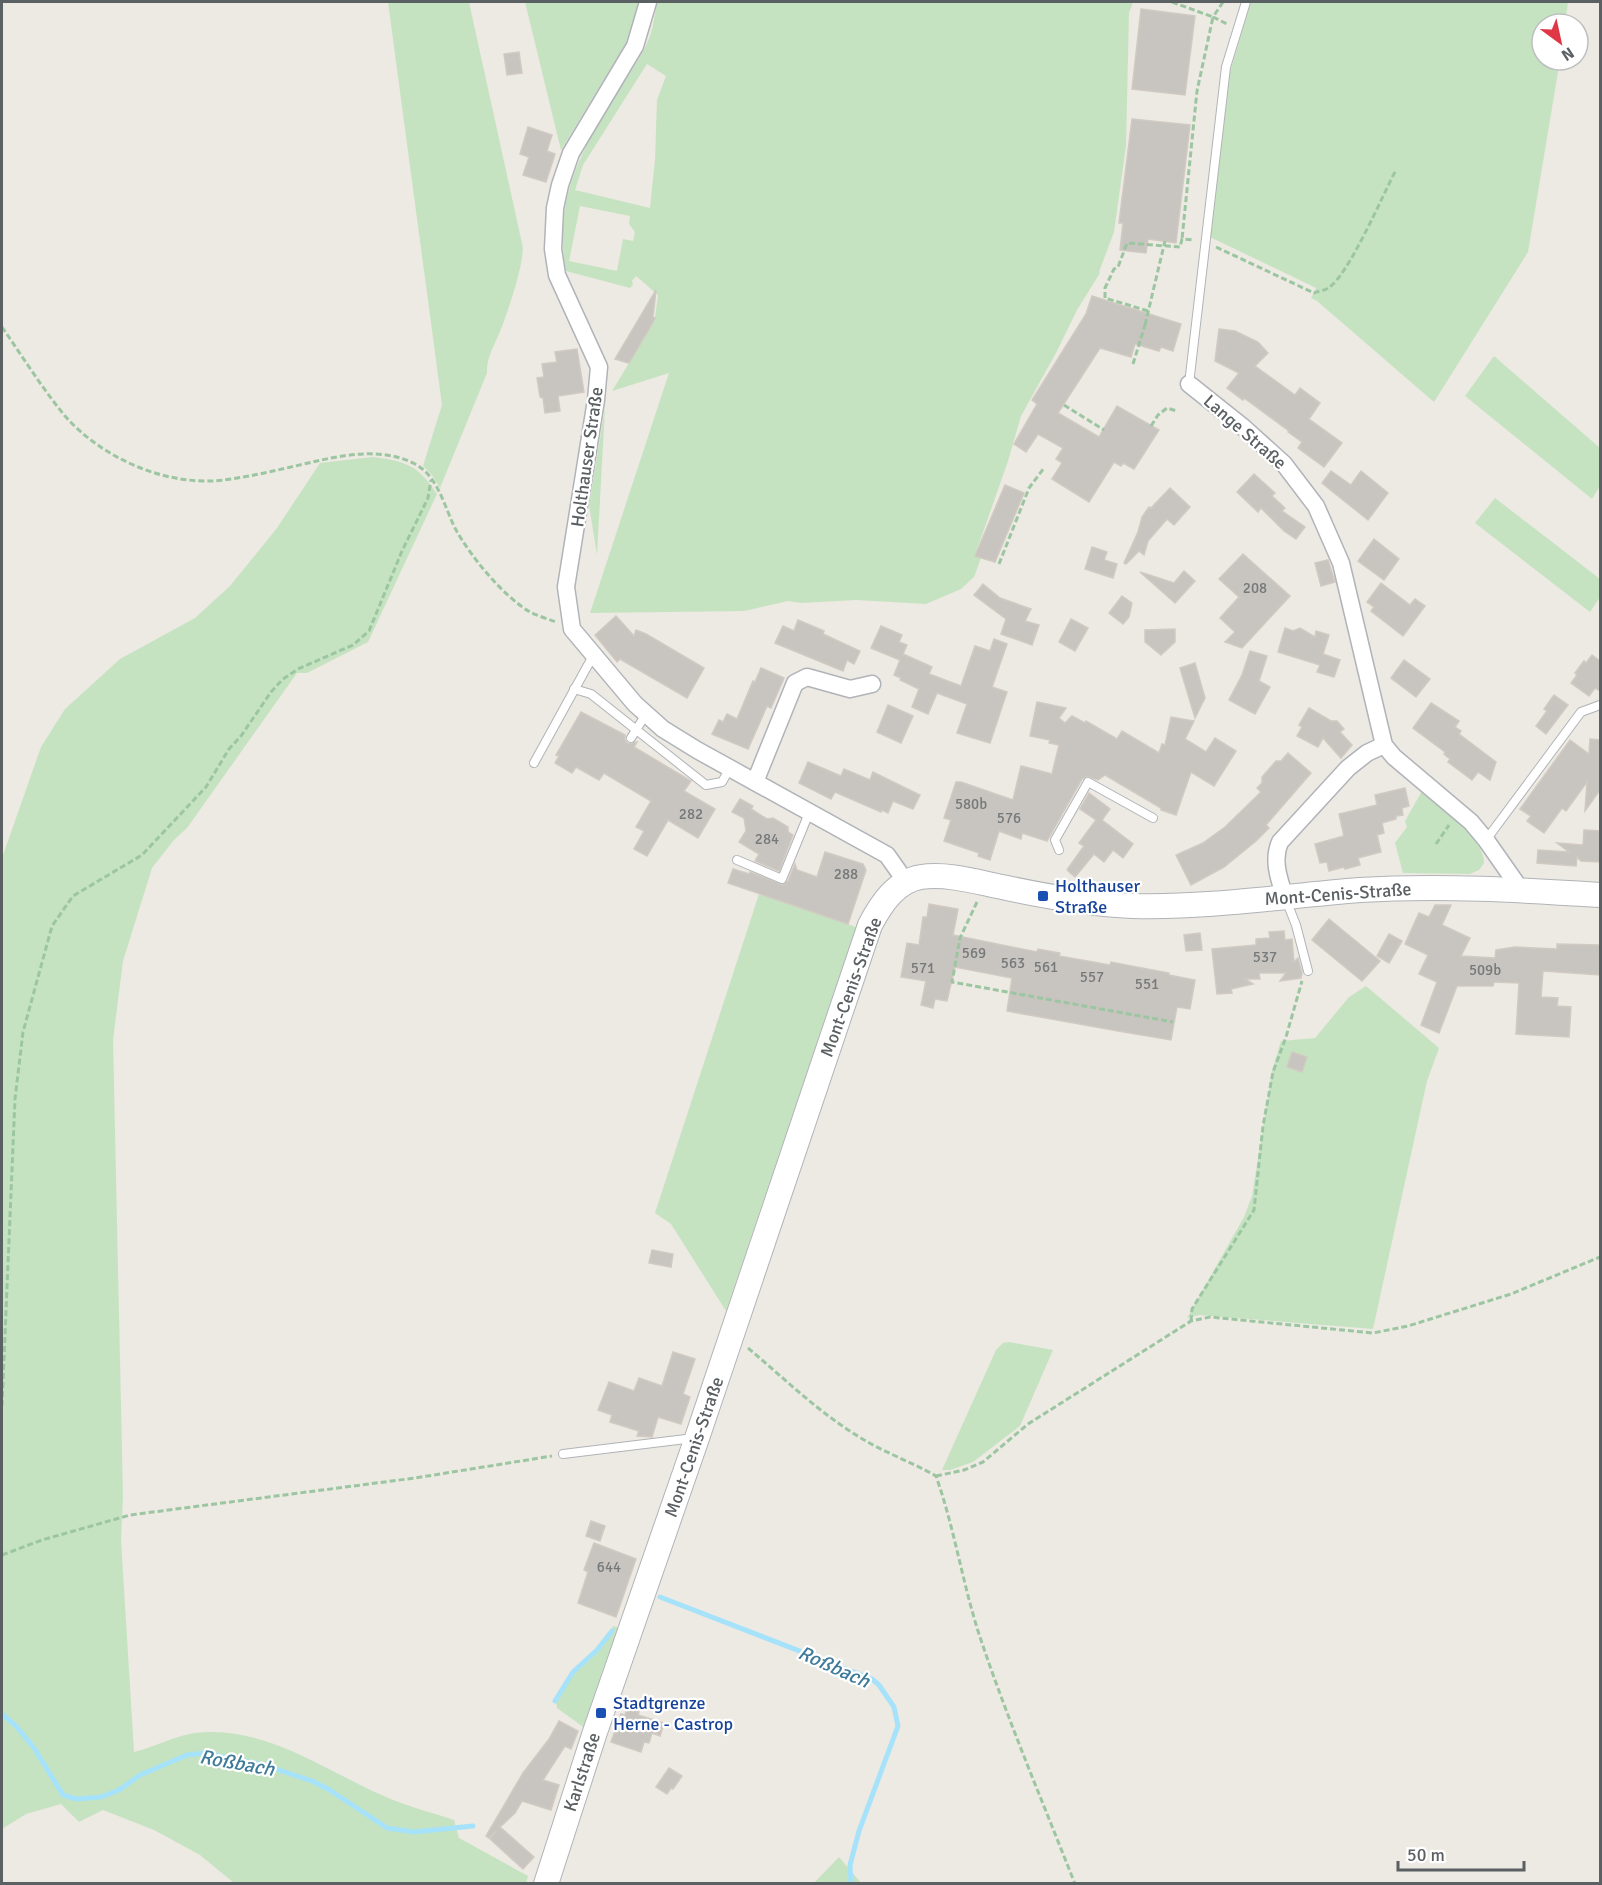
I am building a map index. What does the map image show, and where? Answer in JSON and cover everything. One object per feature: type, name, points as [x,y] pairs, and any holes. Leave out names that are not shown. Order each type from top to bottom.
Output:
[{"type":"main road","name":"Mont-Cenis-Straße","points":[[644,1593],[870,925],[888,896],[906,882],[917,878],[940,876],[1069,901],[1133,906],[1206,905],[1360,890],[1437,887],[1600,895]]},
{"type":"main road","name":"Karlstraße","points":[[546,1884],[595,1732],[644,1593]]},
{"type":"street","name":"Holthauser Straße","points":[[572,629],[566,587],[596,400],[599,367],[557,275],[552,249],[555,208],[571,153],[635,46],[648,2]]},
{"type":"street","name":"Lange Straße","points":[[1189,384],[1243,427],[1284,464],[1316,506],[1341,563],[1384,745]]},
{"type":"street","points":[[572,629],[636,704],[663,729],[887,855],[906,882]]},
{"type":"street","points":[[755,782],[795,683],[807,677],[850,689],[872,684]]},
{"type":"street","points":[[1285,897],[1276,862],[1276,850],[1280,842],[1348,768],[1367,753],[1384,745],[1394,757],[1471,822],[1521,890]]},
{"type":"lane","name":"Lange Straße","points":[[1189,384],[1201,241],[1226,67],[1246,2]]},
{"type":"lane","points":[[534,763],[594,654]]},
{"type":"lane","points":[[574,689],[591,694],[706,785],[722,782],[730,768]]},
{"type":"lane","points":[[1486,840],[1581,712],[1600,705]]},
{"type":"lane","points":[[631,738],[646,714]]},
{"type":"lane","points":[[1059,850],[1056,840],[1088,782],[1153,818]]},
{"type":"lane","points":[[737,860],[782,879],[809,813]]},
{"type":"lane","points":[[1285,897],[1296,925],[1308,971]]},
{"type":"lane","points":[[563,1454],[697,1438]]},
{"type":"path","points":[[1172,2],[1238,28]]},
{"type":"path","points":[[1148,311],[1105,298],[1105,288],[1114,269],[1118,267],[1127,243],[1164,243],[1180,248],[1197,91],[1213,17],[1223,2]]},
{"type":"path","points":[[1182,239],[1201,241],[1314,293],[1328,289],[1338,279],[1353,255],[1396,170]]},
{"type":"path","points":[[1133,364],[1164,243]]},
{"type":"path","points":[[2,327],[64,415],[81,432],[106,450],[142,468],[173,477],[222,480],[343,455],[385,454],[412,462],[423,469],[441,494],[456,528],[482,568],[499,586],[530,612],[572,629]]},
{"type":"path","points":[[1064,405],[1104,430]]},
{"type":"path","points":[[1151,426],[1158,415],[1167,408],[1177,411]]},
{"type":"path","points":[[999,564],[1029,488],[1044,468]]},
{"type":"path","points":[[2,1406],[15,1099],[23,1032],[52,926],[73,896],[142,855],[206,787],[229,749],[241,736],[270,692],[283,679],[298,669],[353,645],[369,631],[402,551],[428,498],[431,480]]},
{"type":"path","points":[[1436,844],[1458,811]]},
{"type":"path","points":[[986,884],[960,938],[952,982],[1173,1022]]},
{"type":"path","points":[[1191,1321],[1192,1309],[1254,1210],[1263,1125],[1273,1072],[1286,1038],[1301,983],[1308,971]]},
{"type":"path","points":[[731,1338],[750,1350],[836,1422],[863,1440],[936,1476],[964,1470],[983,1462],[1028,1424],[1191,1321],[1210,1317],[1373,1333],[1408,1326],[1511,1294],[1600,1257]]},
{"type":"path","points":[[2,1555],[42,1540],[130,1515],[416,1478],[563,1454]]},
{"type":"path","points":[[936,1476],[948,1510],[977,1628],[1075,1884]]},
{"type":"green space","points":[[388,2],[469,2],[523,248],[515,289],[489,356],[487,373],[440,488],[423,466],[442,405]]},
{"type":"green space","points":[[525,2],[640,2],[626,43],[561,150]]},
{"type":"green space","points":[[657,2],[1133,2],[1129,13],[1126,146],[1114,232],[1100,273],[1077,310],[1021,416],[975,555],[981,558],[974,577],[961,589],[926,604],[856,600],[801,603],[788,601],[744,611],[590,613],[669,373],[612,391],[651,327],[655,318],[658,295],[636,276],[630,288],[566,271],[563,221],[567,198],[583,154],[606,111],[645,48],[651,33]],"holes":[[[647,64],[666,76],[657,100],[655,160],[650,208],[575,190],[583,165]],[[580,206],[630,216],[629,224],[635,232],[633,241],[623,239],[617,271],[569,261]]]},
{"type":"green space","points":[[1251,2],[1568,2],[1567,12],[1530,12],[1530,72],[1558,72],[1528,252],[1434,402],[1311,298],[1316,288],[1210,237],[1228,79]]},
{"type":"green space","points":[[1494,356],[1600,448],[1600,486],[1592,499],[1465,396]]},
{"type":"green space","points":[[605,408],[597,555],[589,505]]},
{"type":"green space","points":[[373,457],[403,463],[418,471],[437,494],[368,642],[307,673],[297,673],[187,828],[174,840],[152,868],[123,961],[113,1040],[123,1497],[121,1540],[134,1752],[195,1733],[222,1732],[248,1736],[273,1744],[393,1800],[454,1820],[459,1838],[528,1876],[526,1883],[234,1883],[200,1855],[154,1830],[103,1810],[79,1822],[61,1804],[26,1814],[2,1829],[2,858],[41,747],[65,709],[120,659],[195,618],[230,586],[277,528],[320,463]]},
{"type":"green space","points":[[1495,498],[1600,579],[1600,597],[1590,612],[1475,523]]},
{"type":"green space","points":[[1422,791],[1460,824],[1478,844],[1484,863],[1479,870],[1470,874],[1403,873],[1395,843],[1407,827],[1405,821]]},
{"type":"green space","points":[[759,894],[856,927],[726,1311],[671,1224],[655,1213]]},
{"type":"green space","points":[[1366,986],[1439,1048],[1427,1081],[1373,1329],[1199,1315],[1187,1318],[1244,1217],[1252,1196],[1272,1071],[1281,1041],[1315,1038],[1349,997]]},
{"type":"green space","points":[[1009,1342],[1053,1350],[1020,1426],[973,1462],[950,1470],[942,1470],[996,1350],[1003,1343]]},
{"type":"green space","points":[[613,1626],[620,1628],[586,1729],[557,1708],[556,1702],[571,1678],[607,1639]]},
{"type":"green space","points":[[839,1857],[861,1883],[814,1883]]},
{"type":"building","points":[[1141,9],[1195,16],[1185,95],[1132,89]]},
{"type":"building","points":[[519,52],[522,73],[507,75],[504,54]]},
{"type":"building","points":[[1132,119],[1190,125],[1176,243],[1148,239],[1146,253],[1120,250],[1123,223],[1119,223]]},
{"type":"building","points":[[528,127],[552,135],[547,151],[555,154],[546,182],[523,175],[529,157],[520,154]]},
{"type":"building","points":[[656,290],[653,317],[655,318],[651,326],[629,363],[615,359]]},
{"type":"building","points":[[1092,296],[1181,324],[1173,351],[1161,347],[1159,351],[1135,344],[1131,357],[1100,348],[1058,413],[1099,437],[1117,406],[1159,430],[1134,469],[1123,463],[1121,466],[1114,462],[1089,502],[1052,479],[1062,463],[1056,459],[1063,448],[1038,434],[1026,452],[1014,444],[1037,404],[1032,400],[1086,314]]},
{"type":"building","points":[[1219,329],[1235,331],[1258,342],[1268,353],[1255,366],[1295,395],[1300,388],[1320,403],[1309,419],[1342,443],[1324,467],[1298,448],[1302,442],[1289,431],[1227,388],[1239,373],[1215,361]]},
{"type":"building","points":[[577,349],[584,392],[558,396],[560,411],[545,413],[537,378],[544,377],[542,364],[557,362],[555,352]]},
{"type":"building","points":[[1331,471],[1351,485],[1361,471],[1388,493],[1368,520],[1322,483]]},
{"type":"building","points":[[1254,474],[1275,493],[1272,496],[1285,508],[1282,511],[1305,527],[1296,539],[1284,531],[1261,508],[1258,512],[1237,492]]},
{"type":"building","points":[[1005,485],[1024,493],[995,562],[975,556]]},
{"type":"building","points":[[1170,488],[1190,507],[1174,525],[1167,519],[1148,541],[1144,555],[1139,551],[1126,564],[1124,563],[1142,517],[1149,507],[1151,508]]},
{"type":"building","points":[[1374,539],[1399,559],[1384,580],[1358,561]]},
{"type":"building","points":[[1092,547],[1107,552],[1104,560],[1117,564],[1113,578],[1085,569]]},
{"type":"building","points":[[1243,554],[1290,596],[1242,648],[1225,642],[1235,632],[1220,618],[1239,597],[1219,579]]},
{"type":"building","points":[[1328,560],[1335,582],[1321,586],[1315,563]]},
{"type":"building","points":[[1184,571],[1195,581],[1175,603],[1140,572],[1174,583]]},
{"type":"building","points":[[1381,583],[1410,605],[1415,599],[1425,606],[1403,636],[1371,611],[1374,607],[1367,602]]},
{"type":"building","points":[[983,584],[1000,598],[1031,609],[1025,621],[1039,625],[1032,645],[1001,634],[1006,619],[974,595]]},
{"type":"building","points":[[1122,596],[1132,603],[1129,617],[1123,624],[1109,613]]},
{"type":"building","points":[[616,616],[634,636],[636,630],[646,634],[704,668],[687,698],[620,659],[617,662],[595,635]]},
{"type":"building","points":[[1071,619],[1088,628],[1075,651],[1059,642]]},
{"type":"building","points":[[798,620],[860,651],[854,664],[847,660],[843,671],[775,643],[783,626],[794,631]]},
{"type":"building","points":[[881,626],[902,635],[899,642],[907,645],[903,654],[932,667],[929,674],[961,686],[975,646],[990,651],[994,639],[1007,644],[992,687],[1007,692],[990,743],[957,733],[967,704],[937,693],[928,714],[912,707],[919,689],[894,675],[900,660],[871,648]]},
{"type":"building","points":[[1285,628],[1293,631],[1300,628],[1315,637],[1316,631],[1329,635],[1323,654],[1340,660],[1334,677],[1317,672],[1320,665],[1278,652]]},
{"type":"building","points":[[1175,629],[1175,642],[1161,655],[1145,642],[1145,630]]},
{"type":"building","points":[[1250,651],[1267,656],[1259,681],[1270,687],[1255,714],[1229,700],[1242,675]]},
{"type":"building","points":[[1592,655],[1600,661],[1600,691],[1595,688],[1589,696],[1571,683],[1584,661],[1586,663]]},
{"type":"building","points":[[1404,660],[1430,679],[1416,697],[1391,678]]},
{"type":"building","points":[[1195,663],[1205,698],[1195,718],[1180,668]]},
{"type":"building","points":[[761,668],[784,678],[771,708],[767,706],[748,749],[712,734],[719,720],[723,722],[727,714],[737,719]]},
{"type":"building","points":[[1554,695],[1568,705],[1546,734],[1536,726],[1547,711],[1544,709]]},
{"type":"building","points":[[1037,702],[1066,708],[1059,718],[1065,723],[1072,716],[1085,723],[1086,721],[1117,739],[1122,731],[1159,753],[1162,744],[1165,745],[1171,717],[1194,721],[1185,739],[1206,752],[1215,738],[1236,751],[1214,786],[1191,772],[1176,815],[1161,810],[1105,775],[1098,780],[1087,776],[1082,779],[1047,841],[1022,833],[1021,839],[999,831],[990,860],[978,856],[979,853],[944,841],[951,820],[944,818],[956,782],[1013,800],[1021,766],[1052,774],[1059,745],[1049,743],[1050,740],[1030,736]]},
{"type":"building","points":[[1431,703],[1459,721],[1455,727],[1461,731],[1459,734],[1496,762],[1490,780],[1478,772],[1472,780],[1448,762],[1450,759],[1444,754],[1445,752],[1413,728]]},
{"type":"building","points":[[888,705],[913,716],[901,743],[877,732]]},
{"type":"building","points":[[1309,708],[1331,721],[1337,721],[1344,729],[1340,732],[1352,745],[1341,758],[1323,738],[1318,747],[1297,736],[1302,727],[1299,725]]},
{"type":"building","points":[[581,712],[625,735],[628,744],[637,742],[634,747],[691,781],[684,791],[715,809],[698,838],[668,820],[647,856],[634,849],[644,831],[636,827],[651,801],[604,773],[599,780],[576,767],[572,773],[555,763],[559,756],[556,755]]},
{"type":"building","points":[[1590,739],[1600,740],[1600,790],[1585,811],[1587,782],[1566,811],[1562,808],[1544,833],[1527,821],[1531,816],[1520,809],[1570,740],[1589,754]]},
{"type":"building","points":[[1288,753],[1311,773],[1266,825],[1269,828],[1256,841],[1224,867],[1191,885],[1176,855],[1203,843],[1225,827],[1261,792],[1257,788],[1262,783],[1262,777],[1276,761],[1281,761]]},
{"type":"building","points":[[808,762],[841,776],[844,769],[870,780],[873,772],[920,795],[913,809],[893,801],[888,813],[835,792],[831,799],[799,783]]},
{"type":"building","points":[[1405,788],[1409,806],[1402,808],[1403,815],[1382,823],[1384,833],[1377,835],[1381,852],[1358,858],[1360,865],[1345,869],[1344,867],[1329,871],[1327,862],[1320,863],[1315,844],[1344,836],[1339,814],[1377,805],[1375,795]]},
{"type":"building","points":[[1089,793],[1110,809],[1102,820],[1133,844],[1123,858],[1113,850],[1104,862],[1094,854],[1075,877],[1067,870],[1084,846],[1079,843],[1096,820],[1080,809]]},
{"type":"building","points":[[740,799],[753,806],[751,809],[767,819],[773,818],[788,827],[788,832],[793,835],[779,871],[755,861],[759,854],[739,842],[746,831],[744,818],[732,812]]},
{"type":"building","points":[[1584,830],[1600,831],[1600,862],[1581,861],[1577,857],[1576,866],[1537,863],[1538,850],[1569,852],[1557,843],[1583,845]]},
{"type":"building","points":[[825,852],[863,864],[866,870],[848,924],[728,883],[733,869],[749,874],[750,872],[783,885],[788,881],[795,864],[797,870],[817,877]]},
{"type":"building","points":[[929,904],[958,909],[953,935],[1037,952],[1038,949],[1060,953],[1059,956],[1110,965],[1111,962],[1195,980],[1190,1009],[1177,1007],[1171,1040],[1118,1031],[1007,1011],[1012,978],[955,967],[947,1001],[935,999],[933,1008],[921,1005],[926,981],[901,977],[907,943],[919,945],[923,917],[927,917]]},
{"type":"building","points":[[1435,905],[1451,905],[1442,925],[1470,938],[1461,956],[1495,958],[1496,950],[1515,947],[1557,949],[1557,944],[1600,945],[1600,975],[1543,971],[1541,997],[1558,998],[1557,1006],[1571,1007],[1569,1037],[1516,1034],[1519,983],[1494,982],[1493,986],[1457,986],[1439,1033],[1421,1025],[1437,982],[1419,974],[1428,955],[1405,944],[1419,913],[1429,917]]},
{"type":"building","points":[[1329,919],[1380,961],[1362,981],[1312,940]]},
{"type":"building","points":[[1284,931],[1285,940],[1292,939],[1294,962],[1298,958],[1301,978],[1280,981],[1286,973],[1259,973],[1260,979],[1245,979],[1253,984],[1231,989],[1232,993],[1217,994],[1212,949],[1256,945],[1256,939],[1270,938],[1269,932]]},
{"type":"building","points":[[1200,933],[1202,950],[1186,951],[1184,935]]},
{"type":"building","points":[[1389,934],[1402,941],[1389,963],[1377,956]]},
{"type":"building","points":[[1292,1052],[1307,1057],[1302,1072],[1287,1067]]},
{"type":"building","points":[[652,1250],[673,1254],[671,1267],[649,1263]]},
{"type":"building","points":[[673,1352],[695,1359],[683,1394],[690,1397],[681,1424],[658,1417],[652,1437],[637,1436],[639,1431],[610,1422],[612,1415],[598,1410],[609,1382],[634,1391],[639,1378],[662,1386]]},
{"type":"building","points":[[591,1521],[605,1526],[600,1541],[586,1536]]},
{"type":"building","points":[[594,1543],[636,1559],[616,1617],[578,1603],[588,1572],[584,1570]]},
{"type":"building","points":[[627,1708],[639,1712],[638,1715],[664,1723],[660,1736],[652,1733],[649,1743],[644,1742],[641,1752],[611,1742],[621,1714],[625,1715]]},
{"type":"building","points":[[559,1721],[578,1731],[571,1749],[565,1746],[543,1780],[559,1785],[551,1810],[522,1801],[515,1813],[500,1827],[534,1857],[523,1869],[490,1839],[496,1831],[489,1838],[486,1836],[523,1773],[549,1739]]},
{"type":"building","points":[[669,1768],[682,1776],[667,1794],[656,1787]]},
{"type":"waterway","name":"Roßbach","points":[[660,1597],[872,1679],[894,1707],[898,1726],[859,1831],[850,1865],[851,1884]]},
{"type":"waterway","name":"Roßbach","points":[[555,1701],[573,1672],[597,1650],[612,1631]]},
{"type":"waterway","name":"Roßbach","points":[[2,1714],[16,1726],[34,1748],[63,1795],[76,1799],[101,1797],[119,1790],[140,1775],[187,1755],[204,1753],[264,1765],[312,1781],[387,1828],[414,1832],[473,1826]]},
{"type":"place","name":"Holthauser Straße","points":[[1043,896]]},
{"type":"place","name":"Stadtgrenze Herne - Castrop","points":[[601,1713]]}]
